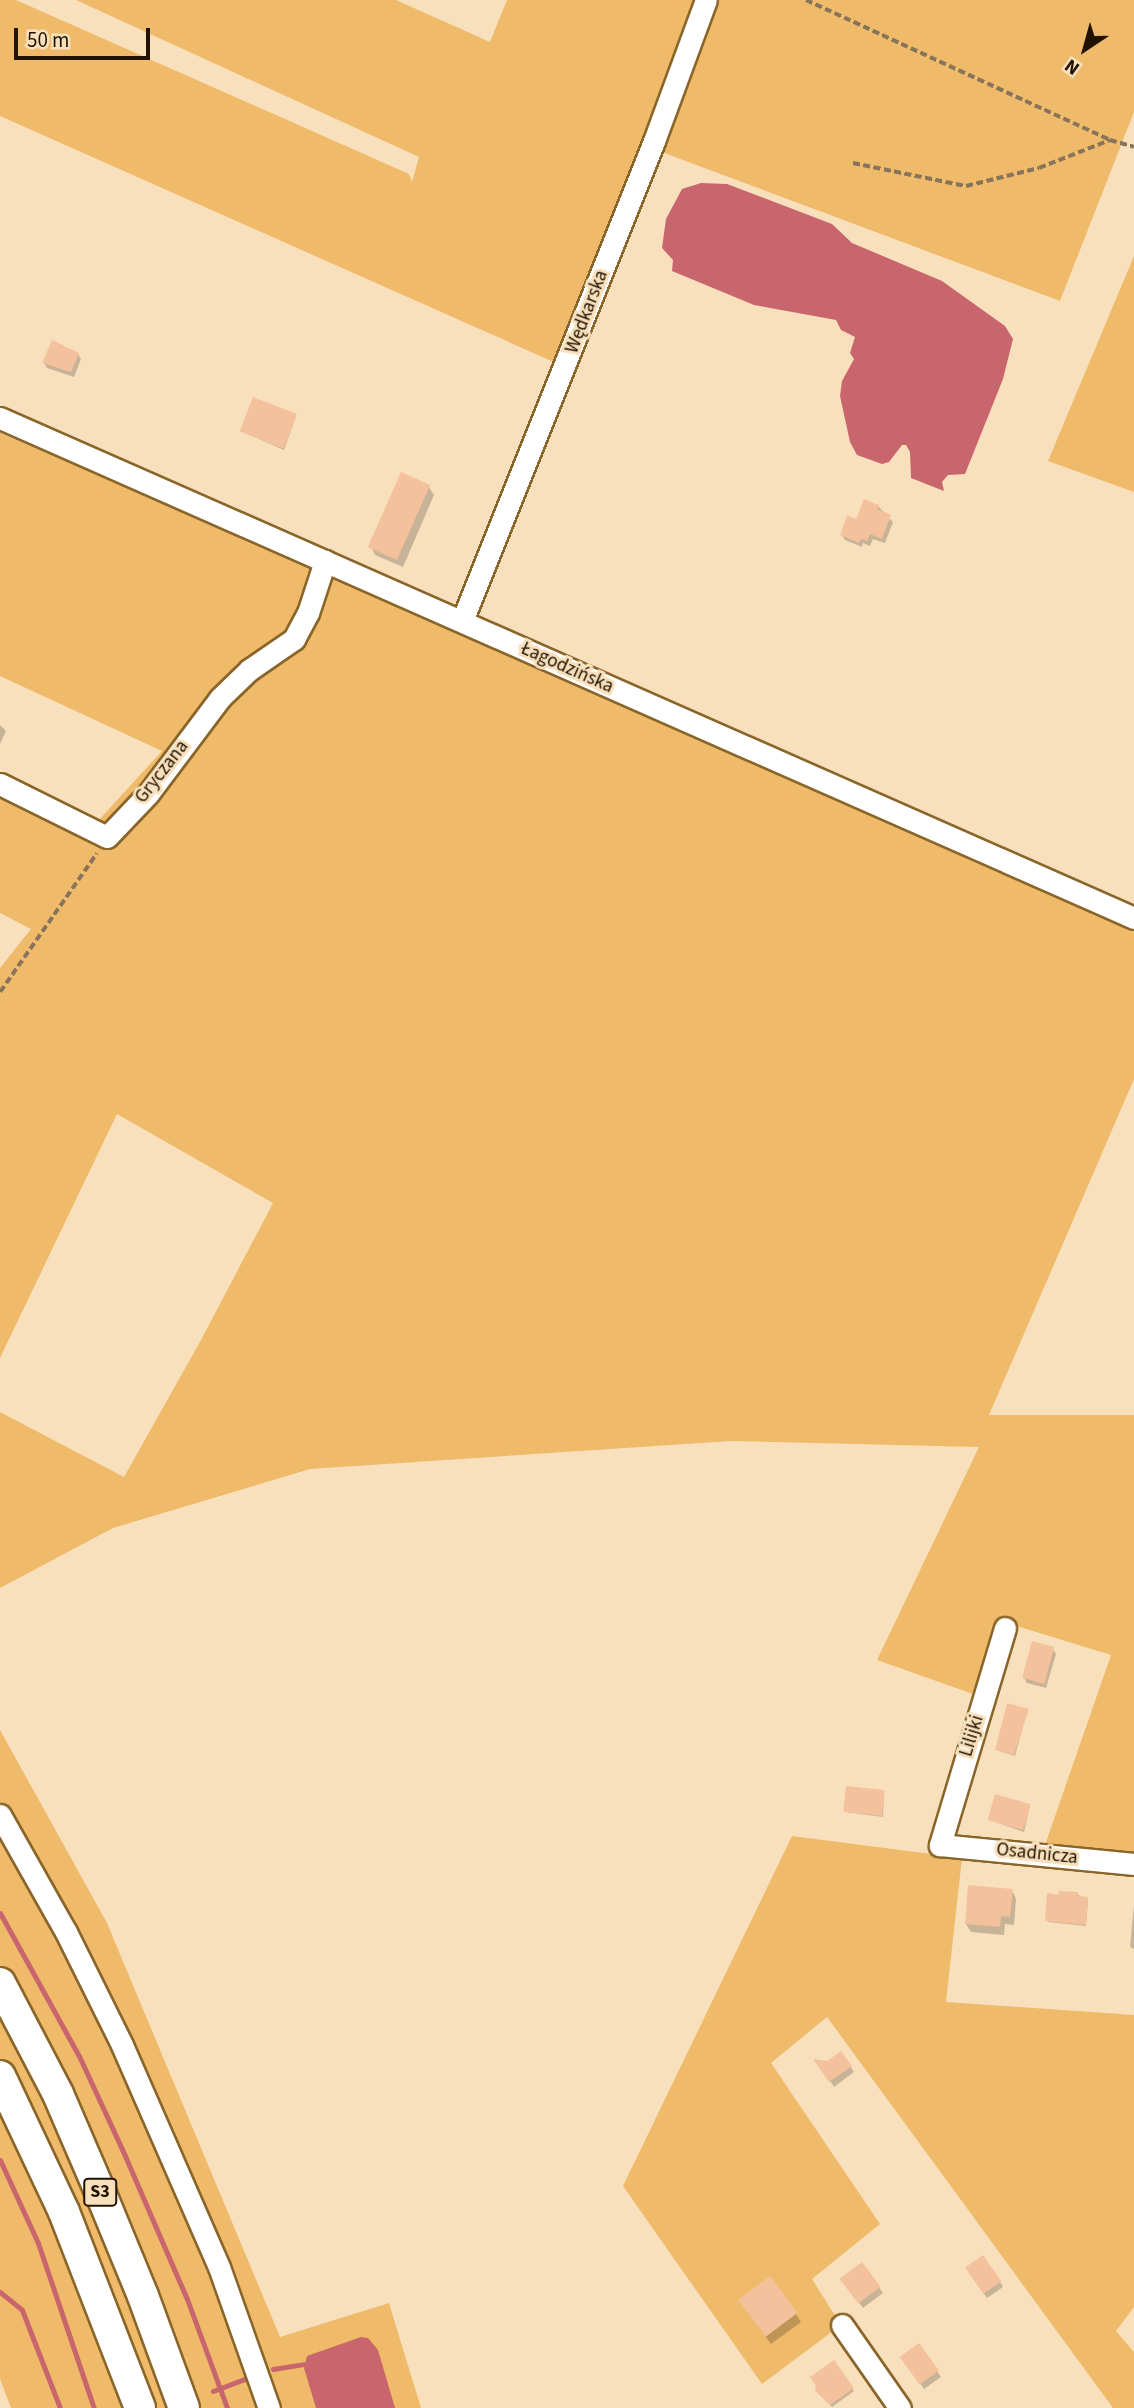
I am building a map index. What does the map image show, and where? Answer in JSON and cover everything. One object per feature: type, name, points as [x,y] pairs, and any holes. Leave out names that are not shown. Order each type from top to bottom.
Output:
[{"type":"highway","name":"S3","points":[[0,1983],[58,2094],[144,2297],[184,2408]]},
{"type":"highway","name":"S3","points":[[0,2076],[64,2212],[140,2408]]},
{"type":"street","name":"Wędkarska","points":[[462,621],[639,178],[706,0]]},
{"type":"street","name":"Łagodzińska","points":[[0,418],[1134,918]]},
{"type":"street","name":"Gryczana","points":[[107,837],[148,794],[220,698],[249,670],[293,639],[308,613],[325,561]]},
{"type":"street","points":[[0,784],[107,837]]},
{"type":"street","name":"Lilijki","points":[[940,1845],[1005,1628]]},
{"type":"street","points":[[0,1815],[66,1932],[133,2070],[219,2267],[269,2408]]},
{"type":"street","name":"Osadnicza","points":[[940,1845],[1134,1864]]},
{"type":"street","points":[[842,2325],[901,2408]]},
{"type":"path","points":[[806,0],[1110,140],[1134,147]]},
{"type":"path","points":[[853,163],[965,186],[1039,167],[1110,140]]},
{"type":"path","points":[[0,992],[107,837]]},
{"type":"shaded area","points":[[0,0],[16,0],[409,174],[412,182],[419,157],[76,0],[396,0],[490,42],[507,0],[1134,0],[1134,112],[1060,301],[651,148],[565,367],[0,116]]},
{"type":"shaded area","points":[[701,183],[727,184],[832,224],[852,243],[942,281],[1005,326],[1013,339],[1003,379],[965,474],[948,475],[942,482],[944,491],[911,478],[910,452],[906,445],[902,445],[889,462],[882,464],[857,455],[850,442],[840,396],[842,381],[854,359],[850,353],[855,337],[841,330],[836,320],[754,305],[672,271],[673,260],[662,248],[666,219],[682,189]]},
{"type":"shaded area","points":[[1134,256],[1134,492],[1048,461]]},
{"type":"shaded area","points":[[0,433],[332,575],[1134,931],[1134,1079],[989,1415],[1134,1415],[1134,1856],[1045,1845],[1111,1655],[997,1620],[973,1694],[877,1660],[979,1447],[731,1441],[310,1469],[113,1528],[0,1588],[0,1412],[124,1477],[201,1340],[273,1203],[117,1114],[0,1358],[0,968],[31,929],[0,913],[0,798],[87,833],[162,751],[0,676]]},
{"type":"shaded area","points":[[0,1730],[107,1923],[280,2337],[389,2303],[421,2408],[11,2408],[0,2379]]},
{"type":"shaded area","points":[[792,1836],[962,1858],[946,2002],[1134,2015],[1134,2307],[1116,2331],[1134,2352],[1134,2408],[1113,2408],[827,2017],[771,2063],[880,2224],[812,2279],[841,2325],[762,2384],[623,2186]]},
{"type":"shaded area","points":[[361,2337],[368,2338],[378,2350],[395,2408],[316,2408],[304,2368],[307,2356]]},
{"type":"building","points":[[52,340],[79,353],[71,372],[42,363]]},
{"type":"building","points":[[253,397],[297,414],[284,448],[240,432]]},
{"type":"building","points":[[401,472],[430,485],[397,560],[368,547]]},
{"type":"building","points":[[864,499],[879,505],[877,509],[891,515],[882,539],[870,534],[867,541],[861,539],[859,543],[840,535],[847,515],[856,519]]},
{"type":"building","points":[[1032,1641],[1054,1647],[1044,1684],[1022,1678]]},
{"type":"building","points":[[1007,1703],[1029,1709],[1014,1755],[995,1750]]},
{"type":"building","points":[[846,1786],[885,1790],[882,1816],[843,1812]]},
{"type":"building","points":[[995,1794],[1031,1804],[1023,1830],[988,1820]]},
{"type":"building","points":[[968,1885],[1013,1889],[1010,1917],[1001,1916],[1000,1927],[965,1924]]},
{"type":"building","points":[[1059,1891],[1078,1892],[1077,1896],[1088,1897],[1086,1925],[1045,1921],[1047,1893],[1058,1895]]},
{"type":"building","points":[[841,2051],[852,2066],[829,2082],[813,2059],[827,2061]]},
{"type":"building","points":[[983,2255],[1001,2281],[983,2294],[965,2268]]},
{"type":"building","points":[[862,2262],[881,2287],[858,2304],[840,2279]]},
{"type":"building","points":[[770,2276],[798,2313],[766,2337],[738,2300]]},
{"type":"building","points":[[919,2343],[939,2371],[920,2385],[900,2357]]},
{"type":"building","points":[[834,2360],[854,2388],[830,2405],[815,2391],[816,2386],[810,2377]]},
{"type":"waterway","points":[[0,1913],[79,2056],[122,2149],[187,2299],[227,2408]]},
{"type":"waterway","points":[[0,2160],[38,2243],[94,2408]]},
{"type":"waterway","points":[[0,2292],[22,2310],[60,2408]]},
{"type":"waterway","points":[[273,2369],[304,2364]]},
{"type":"waterway","points":[[213,2391],[245,2379]]}]
